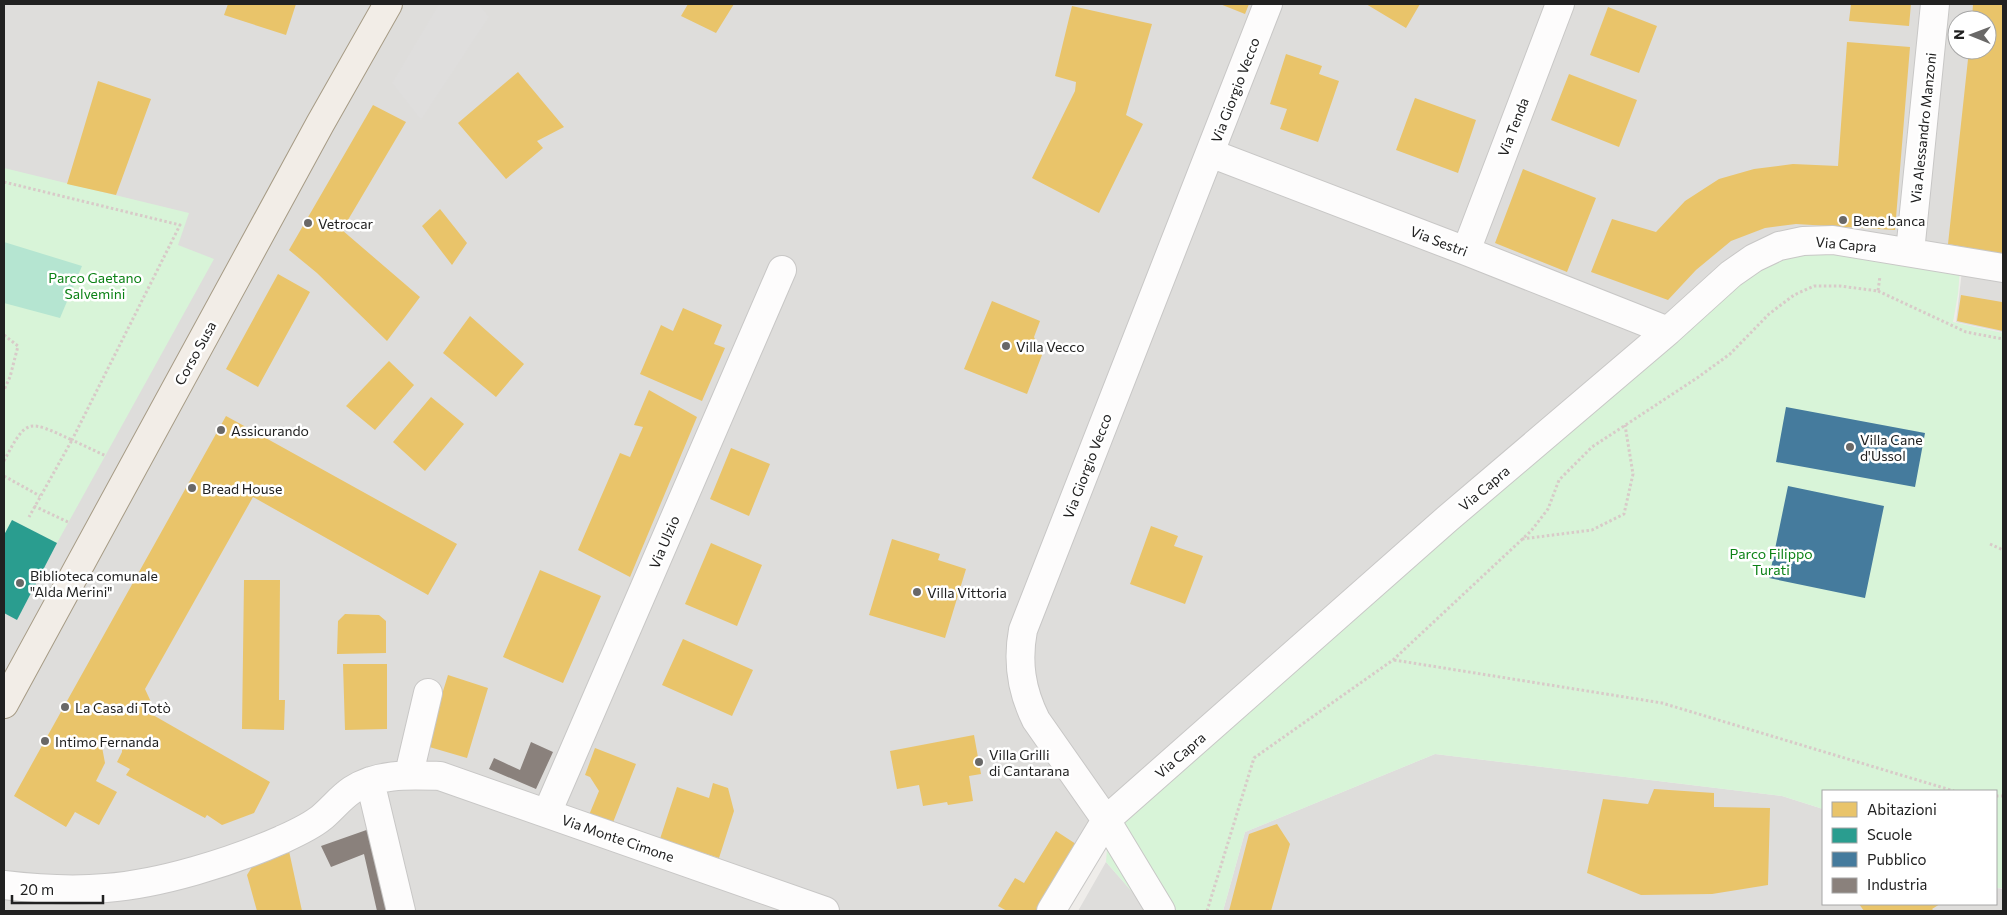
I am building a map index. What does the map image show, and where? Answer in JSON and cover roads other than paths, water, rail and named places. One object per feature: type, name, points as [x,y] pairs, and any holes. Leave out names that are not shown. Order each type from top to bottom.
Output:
[{"type":"main road","name":"Corso Susa","points":[[4,704],[311,141],[388,4]]},
{"type":"street","name":"Via Giorgio Vecco","points":[[1160,911],[1106,820],[1036,720],[1024,688],[1020,670],[1019,650],[1022,630],[1268,4]]},
{"type":"street","name":"Via Tenda","points":[[1466,251],[1560,4]]},
{"type":"street","name":"Via Alessandro Manzoni","points":[[1910,252],[1935,4]]},
{"type":"street","name":"Via Sestri","points":[[1210,153],[1668,331]]},
{"type":"street","name":"Via Capra","points":[[1051,911],[1106,820],[1440,525],[1668,331],[1731,274],[1754,258],[1779,246],[1803,241],[1833,240],[2003,268]]},
{"type":"street","name":"Via Ulzio","points":[[547,813],[782,270]]},
{"type":"street","points":[[408,774],[428,693]]},
{"type":"street","name":"Via Monte Cimone","points":[[4,885],[79,889],[107,888],[150,882],[244,854],[282,839],[320,819],[352,790],[370,781],[408,774],[440,776],[825,911]]},
{"type":"street","points":[[370,781],[401,911]]},
{"type":"place","name":"Bene banca","points":[[1843,220]]},
{"type":"place","name":"Vetrocar","points":[[308,223]]},
{"type":"place","name":"Villa Vecco","points":[[1006,346]]},
{"type":"place","name":"Assicurando","points":[[221,430]]},
{"type":"place","name":"Villa Cane d'Ussol","points":[[1850,447]]},
{"type":"place","name":"Bread House","points":[[192,488]]},
{"type":"place","name":"Biblioteca comunale \"Alda Merini\"","points":[[20,583]]},
{"type":"place","name":"Villa Vittoria","points":[[917,592]]},
{"type":"place","name":"La Casa di Totò","points":[[65,707]]},
{"type":"place","name":"Intimo Fernanda","points":[[45,741]]},
{"type":"place","name":"Villa Grilli di Cantarana","points":[[979,762]]},
{"type":"park label","name":"Parco Gaetano Salvemini","points":[[95,286]]},
{"type":"park label","name":"Parco Filippo Turati","points":[[1771,562]]}]
